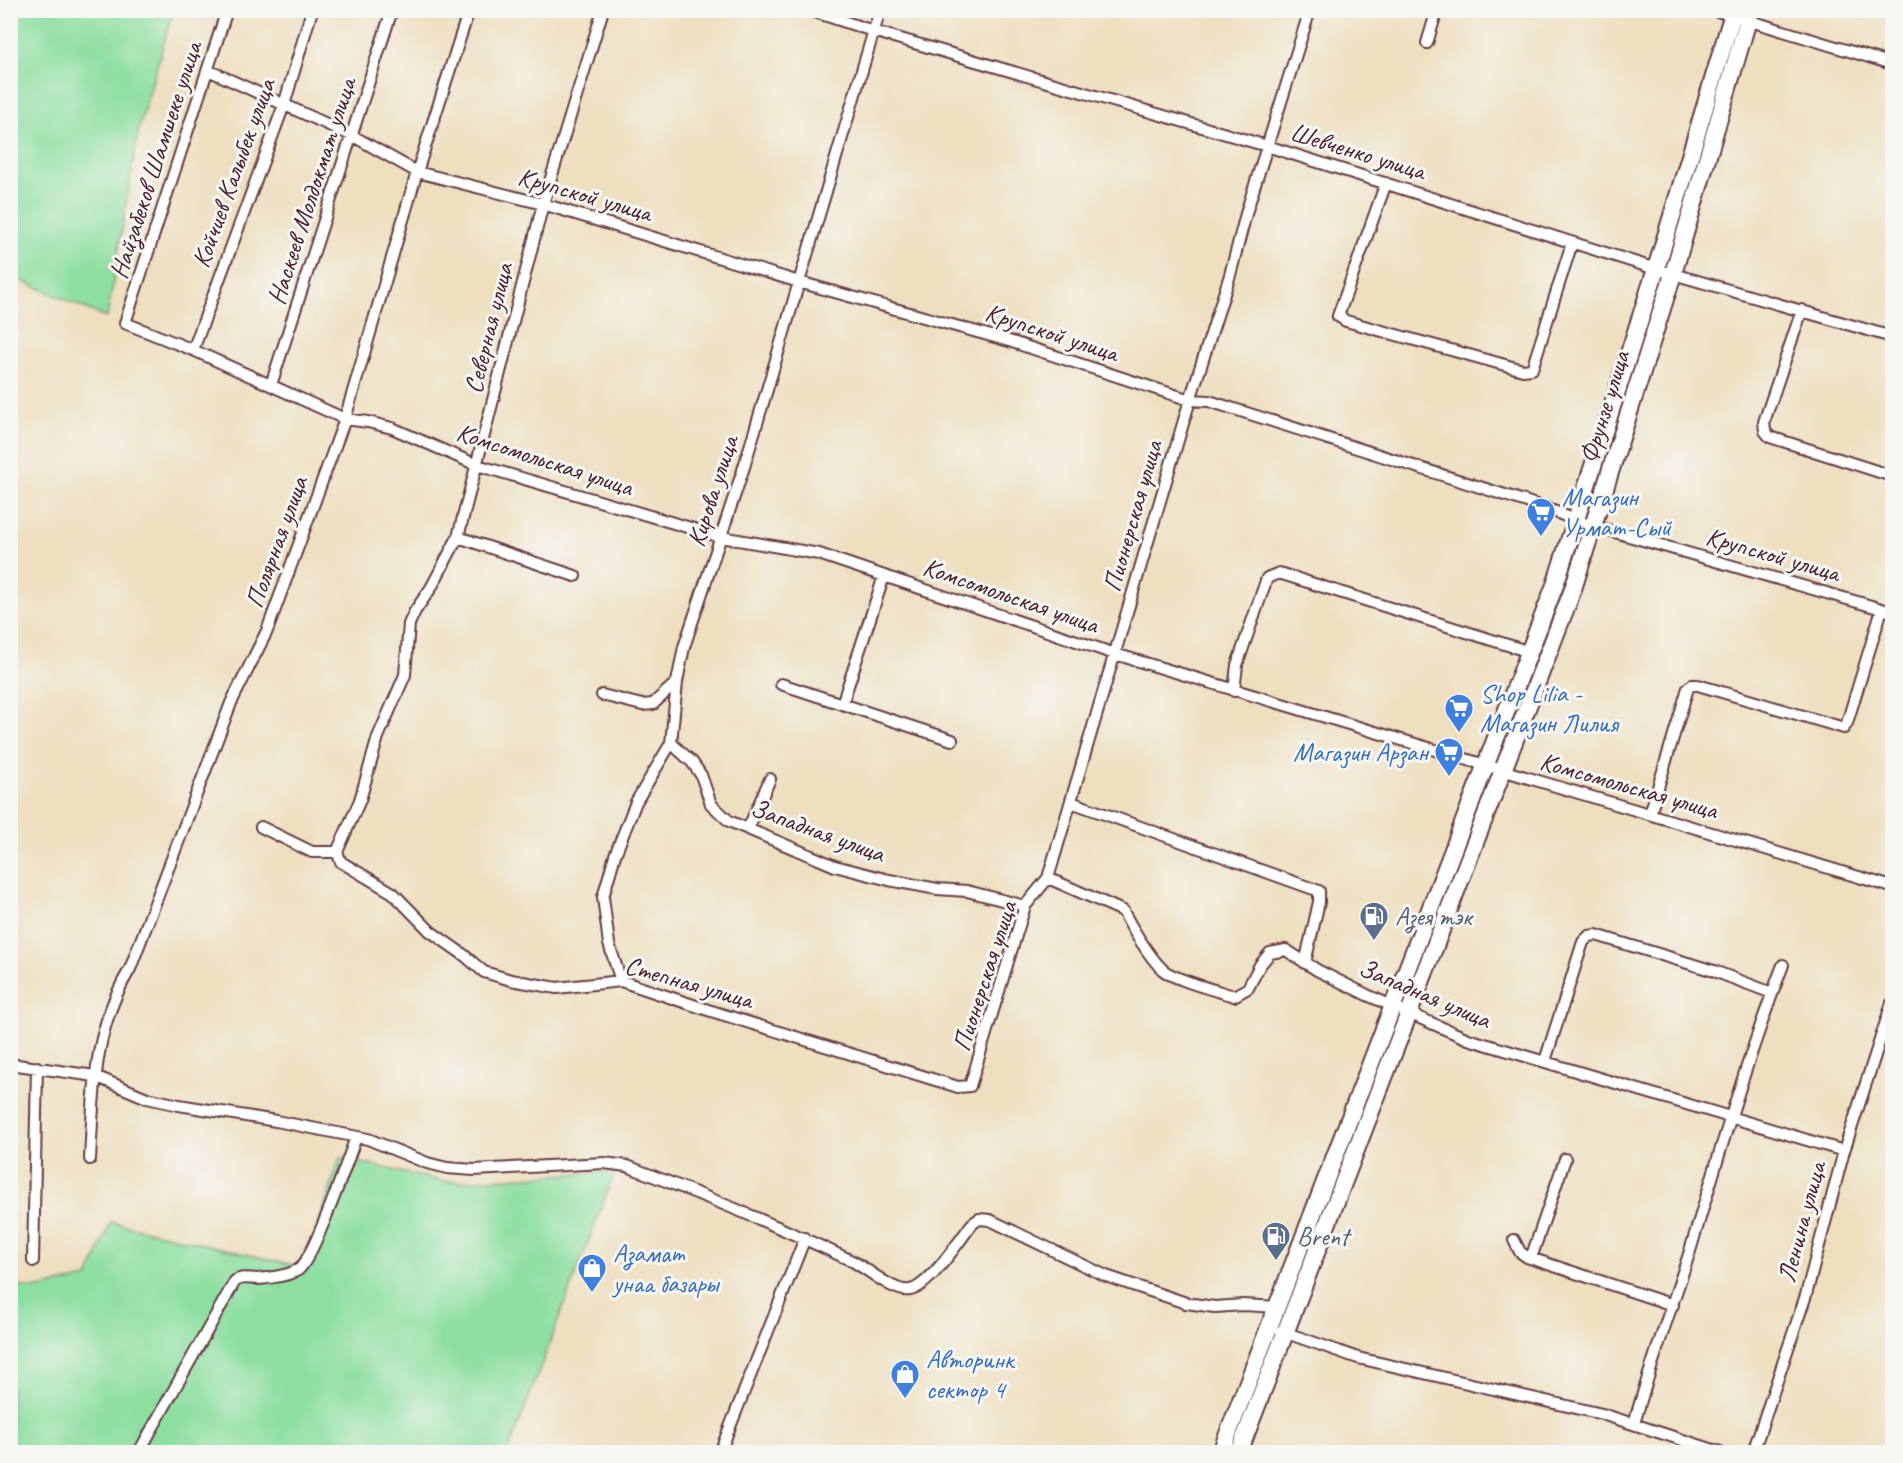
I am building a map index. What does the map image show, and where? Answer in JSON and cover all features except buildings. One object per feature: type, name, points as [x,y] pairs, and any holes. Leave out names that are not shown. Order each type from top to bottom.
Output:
[{"type":"main road","name":"Фрунзе улица","points":[[1401,1010],[1486,766],[1577,521],[1656,269],[1741,15]]},
{"type":"main road","name":"Фрунзе улица","points":[[1401,1010],[1502,771],[1572,591],[1673,274],[1741,15]]},
{"type":"main road","points":[[1239,1452],[1278,1330],[1401,1010]]},
{"type":"main road","points":[[1221,1452],[1278,1330],[1278,1307],[1318,1227]]},
{"type":"street","name":"Найзабеков Шамшеке улица","points":[[126,323],[227,10]]},
{"type":"street","name":"Койчиев Калыбек улица","points":[[193,350],[284,105],[312,10]]},
{"type":"street","name":"Наскеев Молдокмат улица","points":[[271,385],[392,10]]},
{"type":"street","name":"Полярная улица","points":[[90,1159],[94,1076],[101,1036],[120,986],[130,969],[231,703],[267,631],[345,419],[417,172],[469,10]]},
{"type":"street","name":"Северная улица","points":[[337,852],[360,800],[378,737],[405,675],[409,624],[458,537],[543,204],[603,10]]},
{"type":"street","name":"Шевченко улица","points":[[809,10],[873,31],[1267,146],[1656,269],[1893,336]]},
{"type":"street","name":"Кирова улица","points":[[621,981],[609,944],[603,897],[615,855],[636,802],[671,743],[677,682],[684,647],[744,467],[880,10]]},
{"type":"street","name":"Пионерская улица","points":[[958,1087],[969,1086],[974,1077],[1025,906],[1048,878],[1190,400],[1230,276],[1247,210],[1310,10]]},
{"type":"street","points":[[1427,44],[1437,10]]},
{"type":"street","points":[[1714,10],[1741,15],[1893,64]]},
{"type":"street","name":"Крупской улица","points":[[208,70],[353,136],[417,172],[543,204],[799,282],[1009,341],[1190,400],[1209,401],[1549,509],[1577,521],[1887,610]]},
{"type":"street","points":[[1386,183],[1338,316],[1346,321],[1523,370],[1532,369],[1572,243]]},
{"type":"street","points":[[1803,310],[1764,422],[1765,431],[1770,437],[1893,476]]},
{"type":"street","name":"Комсомольская улица","points":[[126,323],[193,350],[345,419],[392,428],[477,465],[721,537],[819,554],[1115,654],[1234,691],[1893,886]]},
{"type":"street","points":[[458,537],[575,576]]},
{"type":"street","points":[[1234,691],[1237,665],[1267,578],[1279,573],[1530,652]]},
{"type":"street","points":[[842,704],[884,576]]},
{"type":"street","points":[[1650,814],[1688,688],[1692,684],[1844,728],[1887,610]]},
{"type":"street","points":[[602,695],[642,705],[653,704],[677,682]]},
{"type":"street","points":[[781,684],[952,740]]},
{"type":"street","name":"Западная улица","points":[[671,743],[692,762],[701,775],[711,804],[729,821],[835,866],[889,880],[937,889],[968,891],[1025,906]]},
{"type":"street","points":[[748,829],[770,779]]},
{"type":"street","points":[[1071,802],[1319,891],[1319,902],[1305,963]]},
{"type":"street","points":[[261,827],[312,852],[337,852]]},
{"type":"street","name":"Степная улица","points":[[337,852],[341,862],[393,893],[430,931],[484,972],[511,980],[557,988],[621,981],[958,1087]]},
{"type":"street","name":"Западная улица","points":[[1048,878],[1123,910],[1130,926],[1164,970],[1201,986],[1234,996],[1248,988],[1260,965],[1270,953],[1286,950],[1305,963],[1467,1039],[1844,1151]]},
{"type":"street","points":[[1545,1062],[1583,942],[1589,936],[1596,935],[1714,971],[1772,993]]},
{"type":"street","points":[[1634,1424],[1648,1372],[1673,1305],[1731,1116],[1772,993],[1784,965]]},
{"type":"street","name":"Ленина улица","points":[[1753,1452],[1806,1294],[1844,1151],[1893,1003]]},
{"type":"street","points":[[10,1064],[94,1076],[147,1098],[368,1139],[427,1163],[447,1168],[474,1170],[604,1163],[627,1166],[805,1238],[860,1264],[902,1290],[912,1290],[923,1283],[939,1268],[972,1224],[979,1219],[990,1220],[1106,1276],[1186,1303],[1215,1307],[1243,1305],[1278,1307]]},
{"type":"street","points":[[33,1261],[37,1067]]},
{"type":"street","points":[[139,1452],[235,1281],[238,1278],[264,1278],[280,1275],[298,1269],[304,1263],[316,1240],[356,1137]]},
{"type":"street","points":[[1531,1258],[1564,1159]]},
{"type":"street","points":[[720,1452],[805,1238]]},
{"type":"street","points":[[1514,1240],[1520,1252],[1531,1258],[1673,1305]]},
{"type":"street","points":[[1278,1330],[1358,1358],[1602,1414],[1720,1452]]},
{"type":"green space","points":[[11,10],[173,11],[139,128],[107,318],[11,276]]},
{"type":"green space","points":[[340,1158],[445,1182],[615,1171],[508,1452],[11,1452],[11,1284],[33,1289],[88,1278],[111,1222],[305,1268]]},
{"type":"place","name":"Магазин Урмат-Сый","points":[[1541,538]]},
{"type":"place","name":"Shop Lilia - Магазин Лилия","points":[[1459,734]]},
{"type":"place","name":"Магазин Арзан","points":[[1449,778]]},
{"type":"place","name":"Азея тэк","points":[[1374,942]]},
{"type":"place","name":"Brent","points":[[1276,1262]]},
{"type":"place","name":"Азамат унаа базары","points":[[592,1294]]},
{"type":"place","name":"Авторинк сектор 4","points":[[905,1400]]}]
